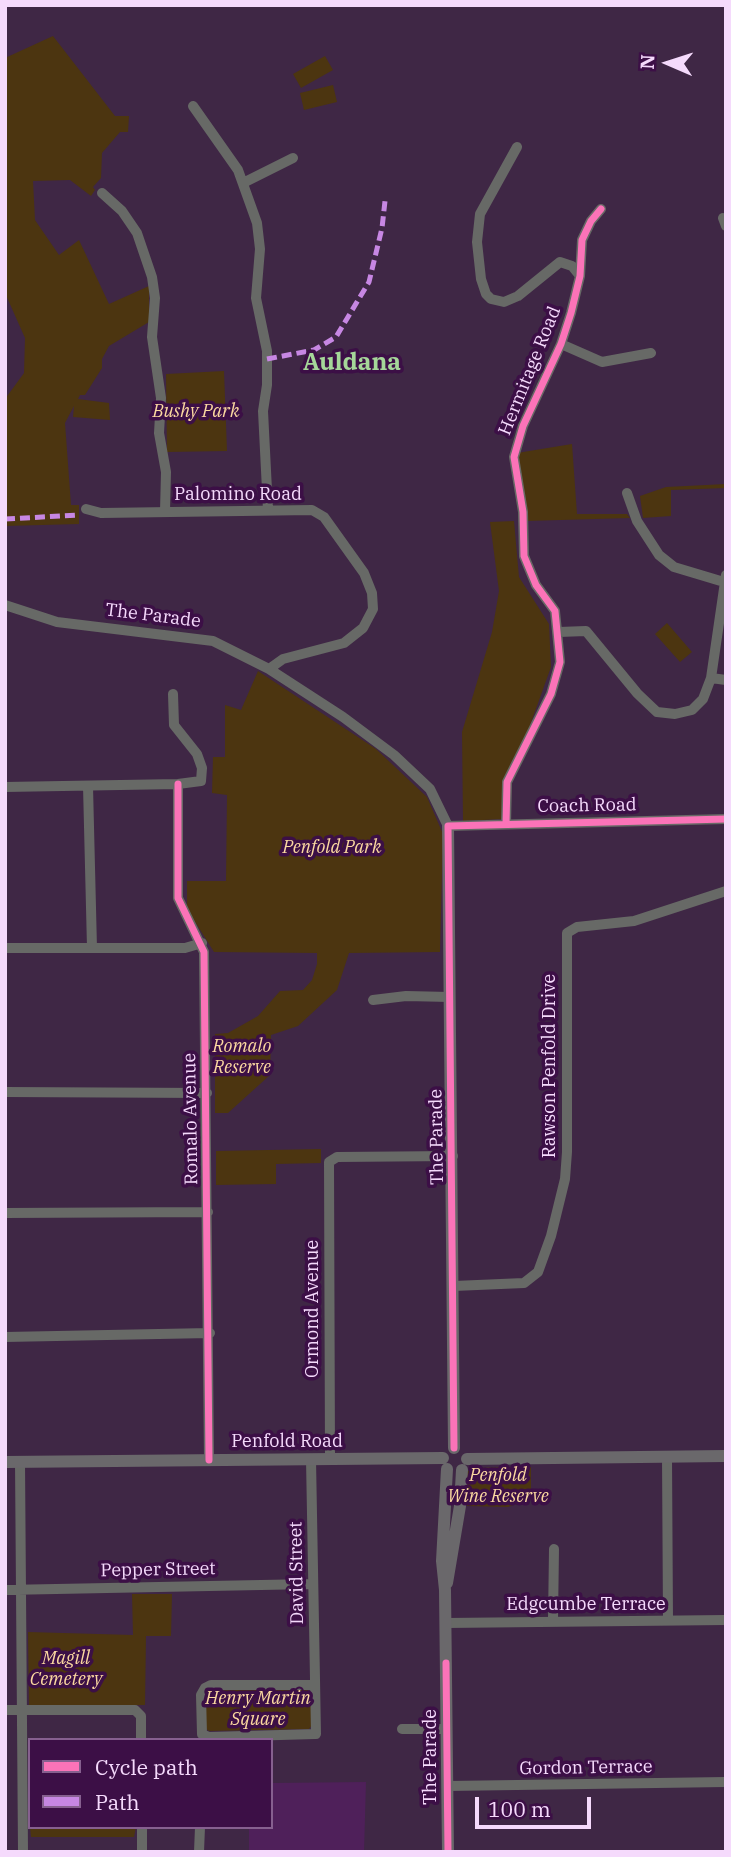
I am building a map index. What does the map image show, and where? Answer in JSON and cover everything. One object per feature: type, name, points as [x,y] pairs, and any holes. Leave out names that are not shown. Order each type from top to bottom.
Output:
[{"type":"main road","name":"The Parade","points":[[448,826],[454,1448]]},
{"type":"main road","points":[[465,1465],[462,1450],[454,1448],[447,1451],[445,1464],[454,1472],[465,1465],[726,1456]]},
{"type":"main road","name":"Penfold Road","points":[[5,1462],[330,1459],[445,1464]]},
{"type":"main road","name":"The Parade","points":[[445,1464],[442,1561],[446,1623],[448,1852]]},
{"type":"main road","name":"The Parade","points":[[445,1590],[465,1465]]},
{"type":"street","points":[[193,106],[238,170],[257,223],[260,249],[256,298],[267,351],[263,411],[268,510]]},
{"type":"street","points":[[517,147],[480,214],[477,242],[481,279],[486,293],[491,299],[504,302],[518,296],[560,262],[572,266],[580,276]]},
{"type":"street","points":[[243,183],[293,158]]},
{"type":"street","points":[[102,193],[122,211],[137,233],[152,277],[155,298],[152,337],[161,398],[159,433],[166,472],[165,511]]},
{"type":"street","name":"Hermitage Road","points":[[506,824],[507,782],[551,694],[559,662],[559,632],[555,611],[536,585],[524,556],[523,512],[514,457],[539,385],[561,344],[580,276],[582,240],[601,209]]},
{"type":"street","points":[[561,344],[602,362],[651,353]]},
{"type":"street","points":[[559,632],[586,631],[598,642],[637,693],[657,712],[676,714],[692,710],[703,699],[711,678],[725,578],[674,567],[659,555],[645,537],[627,493]]},
{"type":"street","name":"Palomino Road","points":[[86,509],[101,513],[312,510],[324,517],[364,573],[372,593],[373,609],[363,628],[344,643],[283,659],[269,669]]},
{"type":"street","name":"The Parade","points":[[5,605],[57,622],[213,641],[269,669],[394,755],[430,789],[448,826]]},
{"type":"street","points":[[711,678],[726,680]]},
{"type":"street","points":[[5,787],[178,785],[201,781],[202,768],[197,754],[174,725],[173,694]]},
{"type":"street","name":"Romalo Avenue","points":[[178,785],[178,898],[202,943],[207,1093],[209,1460]]},
{"type":"street","points":[[88,786],[92,948]]},
{"type":"street","name":"Coach Road","points":[[448,826],[726,820]]},
{"type":"street","name":"Rawson Penfold Drive","points":[[454,1286],[524,1283],[538,1272],[551,1236],[566,1166],[567,933],[576,927],[634,921],[726,891]]},
{"type":"street","points":[[5,948],[185,948],[202,943]]},
{"type":"street","points":[[373,1000],[406,996],[450,996]]},
{"type":"street","points":[[5,1092],[207,1093]]},
{"type":"street","name":"Ormond Avenue","points":[[330,1459],[331,1160],[337,1157],[453,1156]]},
{"type":"street","points":[[5,1213],[208,1212]]},
{"type":"street","points":[[5,1337],[210,1333]]},
{"type":"street","points":[[667,1457],[668,1620]]},
{"type":"street","name":"David Street","points":[[311,1460],[312,1584],[316,1654],[314,1685]]},
{"type":"street","points":[[20,1462],[23,1852]]},
{"type":"street","points":[[553,1620],[554,1549]]},
{"type":"street","name":"Pepper Street","points":[[5,1590],[312,1584]]},
{"type":"street","name":"Edgcumbe Terrace","points":[[446,1623],[726,1620]]},
{"type":"street","points":[[211,1685],[314,1685],[316,1734],[202,1737],[201,1695],[211,1685]]},
{"type":"street","points":[[5,1710],[130,1709],[138,1712],[141,1738]]},
{"type":"street","points":[[402,1729],[447,1729]]},
{"type":"street","name":"Gordon Terrace","points":[[447,1786],[726,1782]]},
{"type":"street","points":[[142,1829],[142,1852]]},
{"type":"street","points":[[200,1829],[200,1852]]},
{"type":"shaded area","points":[[366,1782],[364,1852],[249,1852],[249,1829],[273,1829],[273,1783]]},
{"type":"green space","points":[[53,36],[115,116],[129,116],[128,132],[120,132],[102,153],[101,178],[93,187],[95,190],[91,196],[70,180],[33,181],[35,220],[59,255],[79,240],[109,304],[149,286],[149,322],[109,346],[102,359],[102,368],[85,395],[80,395],[78,399],[109,403],[110,420],[73,417],[74,406],[65,423],[71,505],[79,505],[79,524],[5,526],[5,399],[24,373],[25,338],[5,293],[5,58]]},
{"type":"green space","points":[[325,56],[333,70],[301,88],[293,74]]},
{"type":"green space","points":[[333,85],[337,102],[304,110],[300,93]]},
{"type":"green space","name":"Bushy Park","points":[[224,371],[227,451],[167,452],[166,374]]},
{"type":"green space","points":[[572,444],[577,514],[627,514],[630,518],[526,521],[517,453]]},
{"type":"green space","points":[[726,484],[726,488],[671,490],[671,516],[643,518],[640,496],[666,487]]},
{"type":"green space","points":[[514,521],[519,577],[549,624],[551,667],[523,745],[503,783],[503,819],[463,821],[462,732],[492,632],[499,591],[490,522]]},
{"type":"green space","points":[[667,623],[692,652],[680,662],[655,634]]},
{"type":"green space","name":"Penfold Park","points":[[258,671],[376,749],[427,797],[443,834],[440,952],[349,953],[337,990],[298,1026],[271,1035],[270,1075],[228,1113],[215,1113],[215,1034],[228,1033],[258,1016],[280,991],[303,990],[312,980],[317,964],[317,953],[214,952],[187,909],[187,881],[226,881],[227,795],[212,793],[213,757],[225,757],[225,705],[241,710]]},
{"type":"green space","points":[[321,1149],[321,1163],[276,1164],[276,1184],[216,1185],[216,1151]]},
{"type":"green space","name":"Penfold Wine Reserve","points":[[531,1467],[531,1499],[508,1507],[467,1506],[466,1473],[472,1468]]},
{"type":"green space","name":"Magill Cemetery","points":[[132,1594],[172,1594],[171,1636],[146,1636],[145,1705],[29,1706],[28,1632],[133,1635]]},
{"type":"green space","name":"Henry Martin Square","points":[[306,1688],[313,1696],[313,1724],[309,1729],[209,1731],[205,1728],[206,1691]]},
{"type":"green space","points":[[30,1829],[136,1829],[134,1837],[31,1837]]},
{"type":"marked path","points":[[267,359],[314,350],[336,337],[369,282],[382,228],[385,201]]},
{"type":"marked path","points":[[5,519],[79,515]]},
{"type":"cycle path","points":[[506,824],[507,782],[551,694],[560,662],[555,611],[536,585],[524,556],[523,512],[514,457],[523,426],[561,344],[571,313],[580,276],[582,240],[591,221],[601,209]]},
{"type":"cycle path","points":[[178,784],[178,898],[204,952],[209,1460]]},
{"type":"cycle path","points":[[454,1448],[448,826],[726,819]]},
{"type":"cycle path","points":[[446,1663],[448,1852]]},
{"type":"district","name":"Auldana","points":[[352,363]]},
{"type":"park label","name":"Romalo Reserve","points":[[242,1057]]}]
